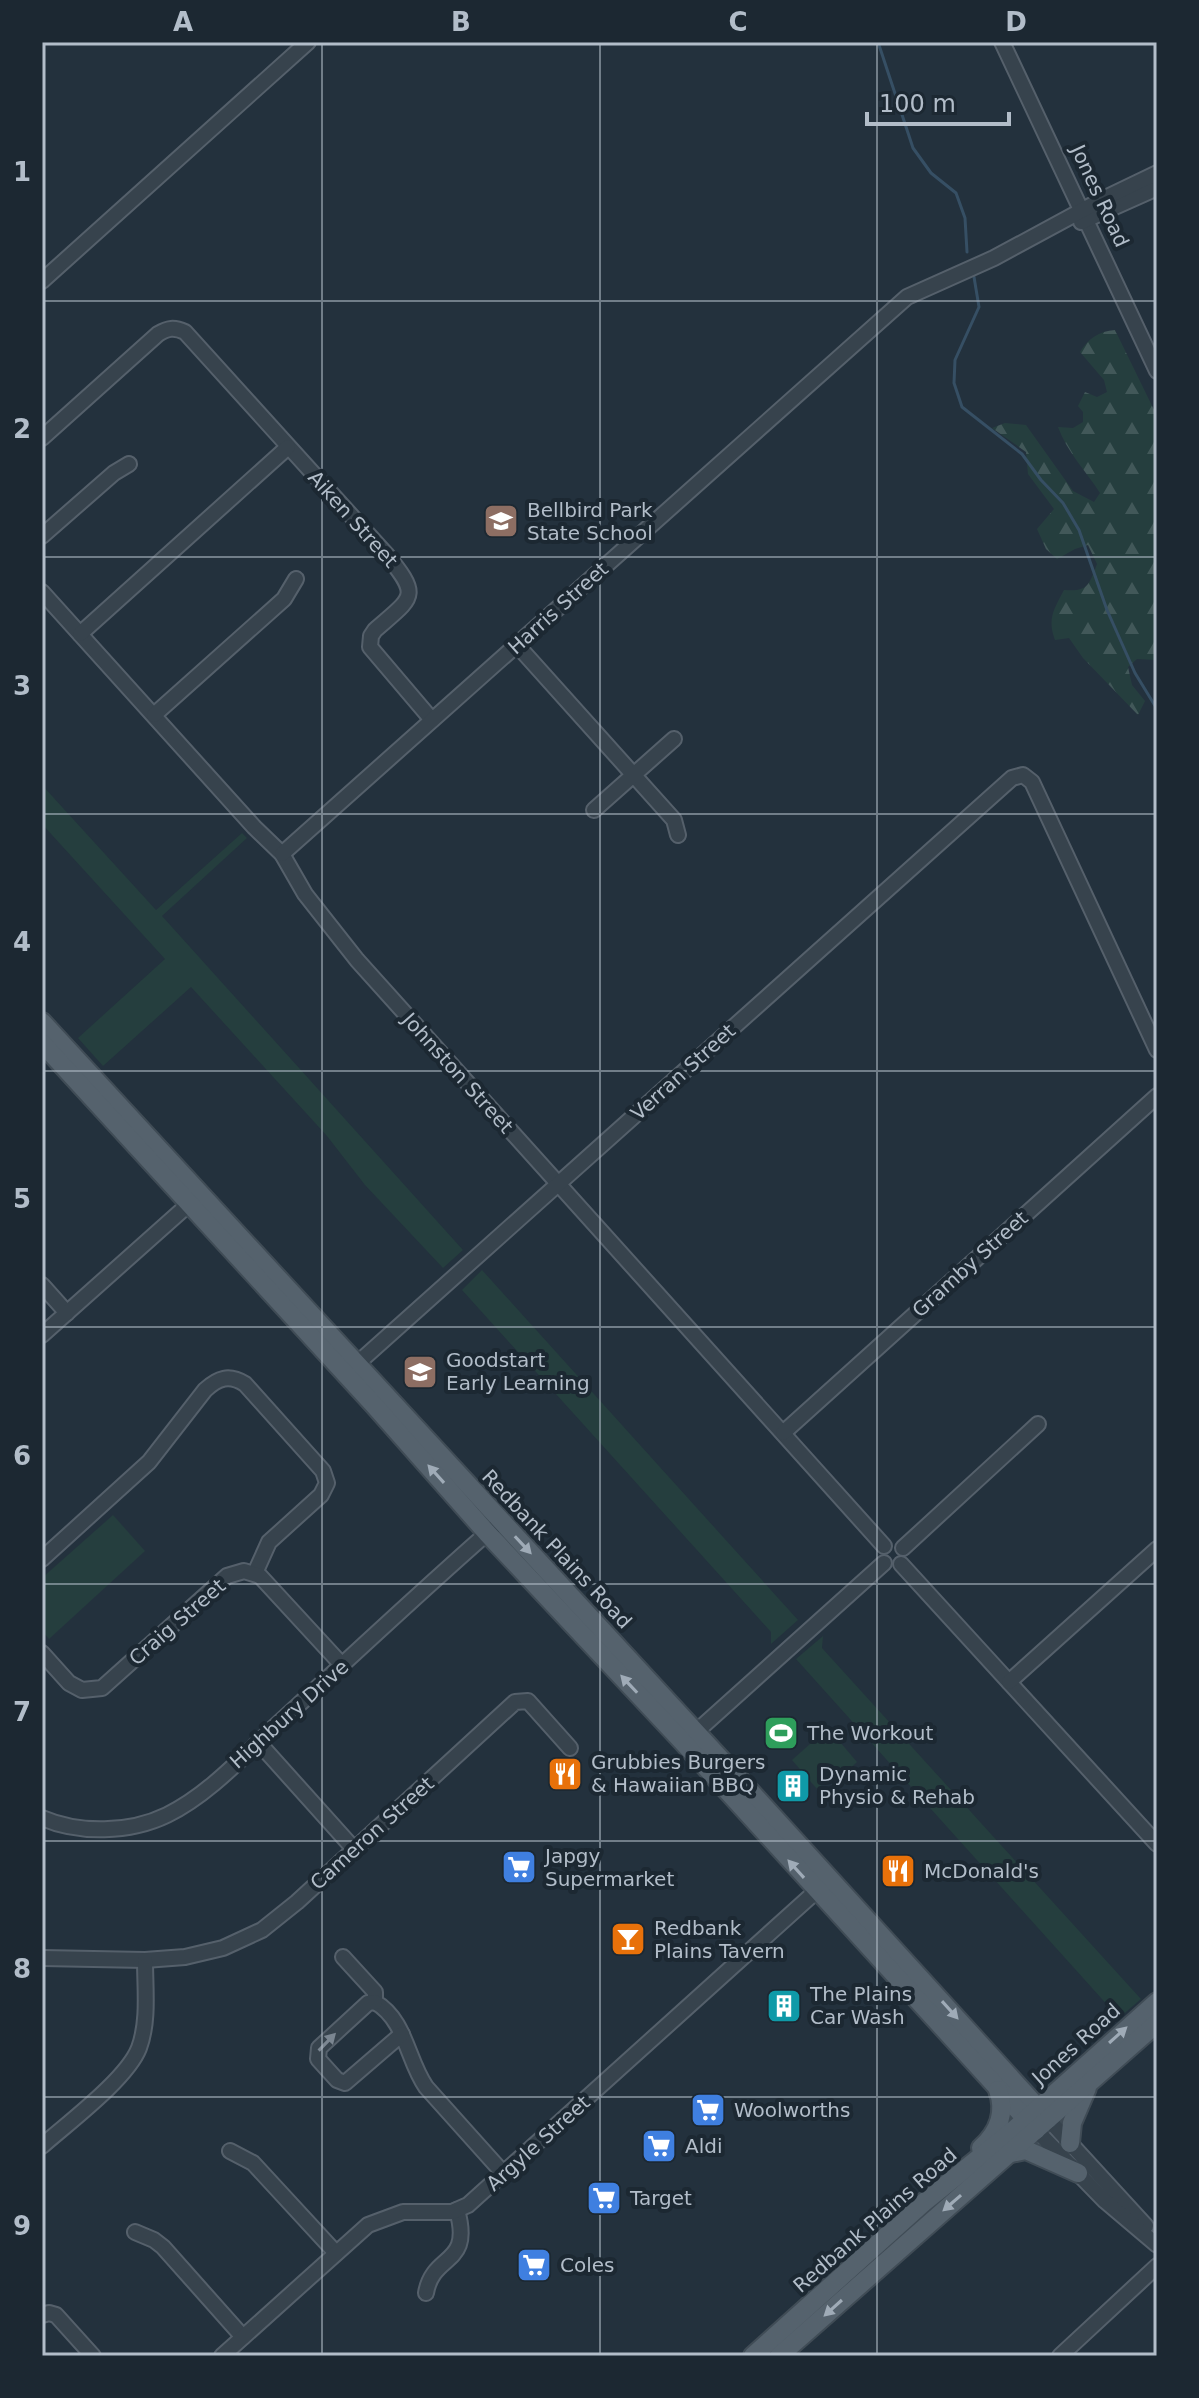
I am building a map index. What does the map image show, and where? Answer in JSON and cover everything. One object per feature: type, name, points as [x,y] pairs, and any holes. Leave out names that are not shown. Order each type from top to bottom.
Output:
[{"type":"main road","name":"Redbank Plains Road","points":[[42,1022],[351,1369],[823,1885],[921,2005],[998,2090],[1037,2119]]},
{"type":"main road","name":"Redbank Plains Road","points":[[42,1043],[189,1204],[351,1369]]},
{"type":"main road","name":"Redbank Plains Road","points":[[494,1527],[655,1688],[655,1698],[689,1737]]},
{"type":"main road","name":"Redbank Plains Road","points":[[823,1885],[886,1940],[1037,2119]]},
{"type":"main road","points":[[886,1940],[888,1953],[921,1990],[921,2005]]},
{"type":"main road","name":"Jones Road","points":[[1037,2119],[1157,2002]]},
{"type":"main road","name":"Jones Road","points":[[1037,2119],[1090,2082],[1157,2023]]},
{"type":"main road","points":[[1070,2143],[1072,2123],[1090,2082]]},
{"type":"main road","points":[[938,2193],[953,2172],[987,2142],[1004,2105],[998,2090]]},
{"type":"main road","name":"Redbank Plains Road","points":[[781,2355],[1011,2153],[1037,2119]]},
{"type":"main road","name":"Redbank Plains Road","points":[[753,2356],[938,2193],[1037,2119]]},
{"type":"main road","points":[[1011,2153],[1026,2150],[1078,2173]]},
{"type":"street","points":[[42,281],[308,42]]},
{"type":"street","name":"Jones Road","points":[[1002,42],[1157,371]]},
{"type":"street","points":[[1085,215],[1157,173]]},
{"type":"street","points":[[1085,215],[1157,188]]},
{"type":"street","name":"Harris Street","points":[[282,854],[893,308],[920,289],[1085,215]]},
{"type":"street","name":"Aiken Street","points":[[42,438],[158,334],[168,328],[185,332],[408,582],[408,600],[375,630],[369,641],[370,647],[432,720]]},
{"type":"street","points":[[80,634],[288,447]]},
{"type":"street","points":[[42,536],[114,473],[129,464]]},
{"type":"street","points":[[154,715],[284,599],[296,579]]},
{"type":"street","name":"Johnston Street","points":[[42,592],[282,854],[305,894],[334,933],[884,1546]]},
{"type":"street","points":[[517,645],[674,820],[678,835]]},
{"type":"street","points":[[594,810],[674,739]]},
{"type":"street","name":"Verran Street","points":[[351,1369],[1012,778],[1023,775],[1032,782],[1157,1050]]},
{"type":"street","name":"Gramby Street","points":[[783,1433],[1157,1096]]},
{"type":"street","points":[[42,1335],[189,1204]]},
{"type":"street","points":[[42,1285],[67,1313]]},
{"type":"street","points":[[42,1559],[149,1462],[205,1390],[225,1377],[236,1378],[245,1384],[323,1471],[327,1483],[321,1495],[269,1542],[255,1573],[342,1665]]},
{"type":"street","points":[[903,1548],[1038,1424]]},
{"type":"street","name":"Highbury Drive","points":[[42,1818],[67,1827],[99,1829],[135,1825],[164,1816],[205,1789],[494,1527]]},
{"type":"street","points":[[894,1543],[903,1548],[905,1556],[901,1564],[892,1567],[884,1563],[881,1555],[884,1546],[894,1543]]},
{"type":"street","points":[[1009,1682],[1157,1549]]},
{"type":"street","points":[[689,1737],[884,1563]]},
{"type":"street","points":[[901,1564],[1157,1844]]},
{"type":"street","name":"Craig Street","points":[[42,1653],[69,1683],[82,1690],[102,1688],[227,1576],[244,1571],[255,1573]]},
{"type":"street","name":"Cameron Street","points":[[42,1958],[145,1960],[185,1957],[223,1948],[262,1930],[515,1702],[528,1701],[570,1748]]},
{"type":"street","points":[[258,1742],[354,1849]]},
{"type":"street","name":"Argyle Street","points":[[457,2210],[468,2205],[504,2174],[823,1885]]},
{"type":"street","points":[[343,1957],[375,1992],[375,2002],[395,2020],[426,2087],[504,2174]]},
{"type":"street","points":[[42,2146],[124,2073],[139,2049],[145,2021],[145,1960]]},
{"type":"street","points":[[375,2002],[368,2003],[319,2048],[318,2059],[337,2080],[345,2083],[402,2034]]},
{"type":"street","points":[[1037,2119],[1070,2143],[1157,2239]]},
{"type":"street","points":[[1037,2119],[1078,2173],[1157,2245]]},
{"type":"street","points":[[230,2151],[253,2163],[336,2253]]},
{"type":"street","points":[[222,2356],[368,2225],[410,2210],[457,2210],[462,2238],[459,2250],[437,2271],[426,2293]]},
{"type":"street","points":[[135,2232],[163,2247],[243,2337]]},
{"type":"street","points":[[1060,2356],[1157,2266]]},
{"type":"street","points":[[42,2315],[56,2315],[93,2356]]},
{"type":"green space","points":[[1115,330],[1157,416],[1157,664],[1156,660],[1137,659],[1128,667],[1132,685],[1145,701],[1138,715],[1083,658],[1069,638],[1055,640],[1052,620],[1064,590],[1078,590],[1086,586],[1097,564],[1088,545],[1057,559],[1046,549],[1037,529],[1054,509],[1028,474],[1026,452],[992,428],[1005,423],[1026,425],[1073,491],[1094,502],[1100,493],[1058,427],[1073,428],[1083,422],[1083,412],[1078,406],[1085,392],[1097,397],[1107,392],[1104,380],[1080,352],[1094,336]]},
{"type":"green space","points":[[42,785],[156,910],[242,833],[247,838],[162,916],[463,1250],[443,1268],[365,1185],[327,1136],[191,987],[103,1066],[78,1038],[165,959],[42,824]]},
{"type":"green space","points":[[482,1270],[798,1620],[771,1644],[771,1632],[462,1290]]},
{"type":"green space","points":[[113,1515],[145,1551],[49,1639],[42,1631],[42,1578]]},
{"type":"green space","points":[[823,1636],[822,1648],[1141,1999],[1119,2018],[796,1659]]},
{"type":"green space","points":[[828,1728],[857,1762],[840,1778],[835,1773],[817,1789],[792,1760]]},
{"type":"waterway","points":[[878,42],[913,148],[931,173],[956,193],[965,218],[967,252]]},
{"type":"waterway","points":[[974,277],[979,307],[955,360],[954,383],[962,407],[1022,454],[1063,503],[1079,530],[1107,610],[1135,673],[1157,709]]},
{"type":"place","name":"Bellbird Park State School","points":[[501,521]]},
{"type":"place","name":"Goodstart Early Learning","points":[[420,1372]]},
{"type":"place","name":"The Workout","points":[[781,1733]]},
{"type":"place","name":"Grubbies Burgers & Hawaiian BBQ","points":[[565,1774]]},
{"type":"place","name":"Dynamic Physio & Rehab","points":[[793,1786]]},
{"type":"place","name":"Japgy Supermarket","points":[[519,1867]]},
{"type":"place","name":"McDonald's","points":[[898,1871]]},
{"type":"place","name":"Redbank Plains Tavern","points":[[628,1939]]},
{"type":"place","name":"The Plains Car Wash","points":[[784,2006]]},
{"type":"place","name":"Woolworths","points":[[708,2110]]},
{"type":"place","name":"Aldi","points":[[659,2146]]},
{"type":"place","name":"Target","points":[[604,2198]]},
{"type":"place","name":"Coles","points":[[534,2265]]}]
